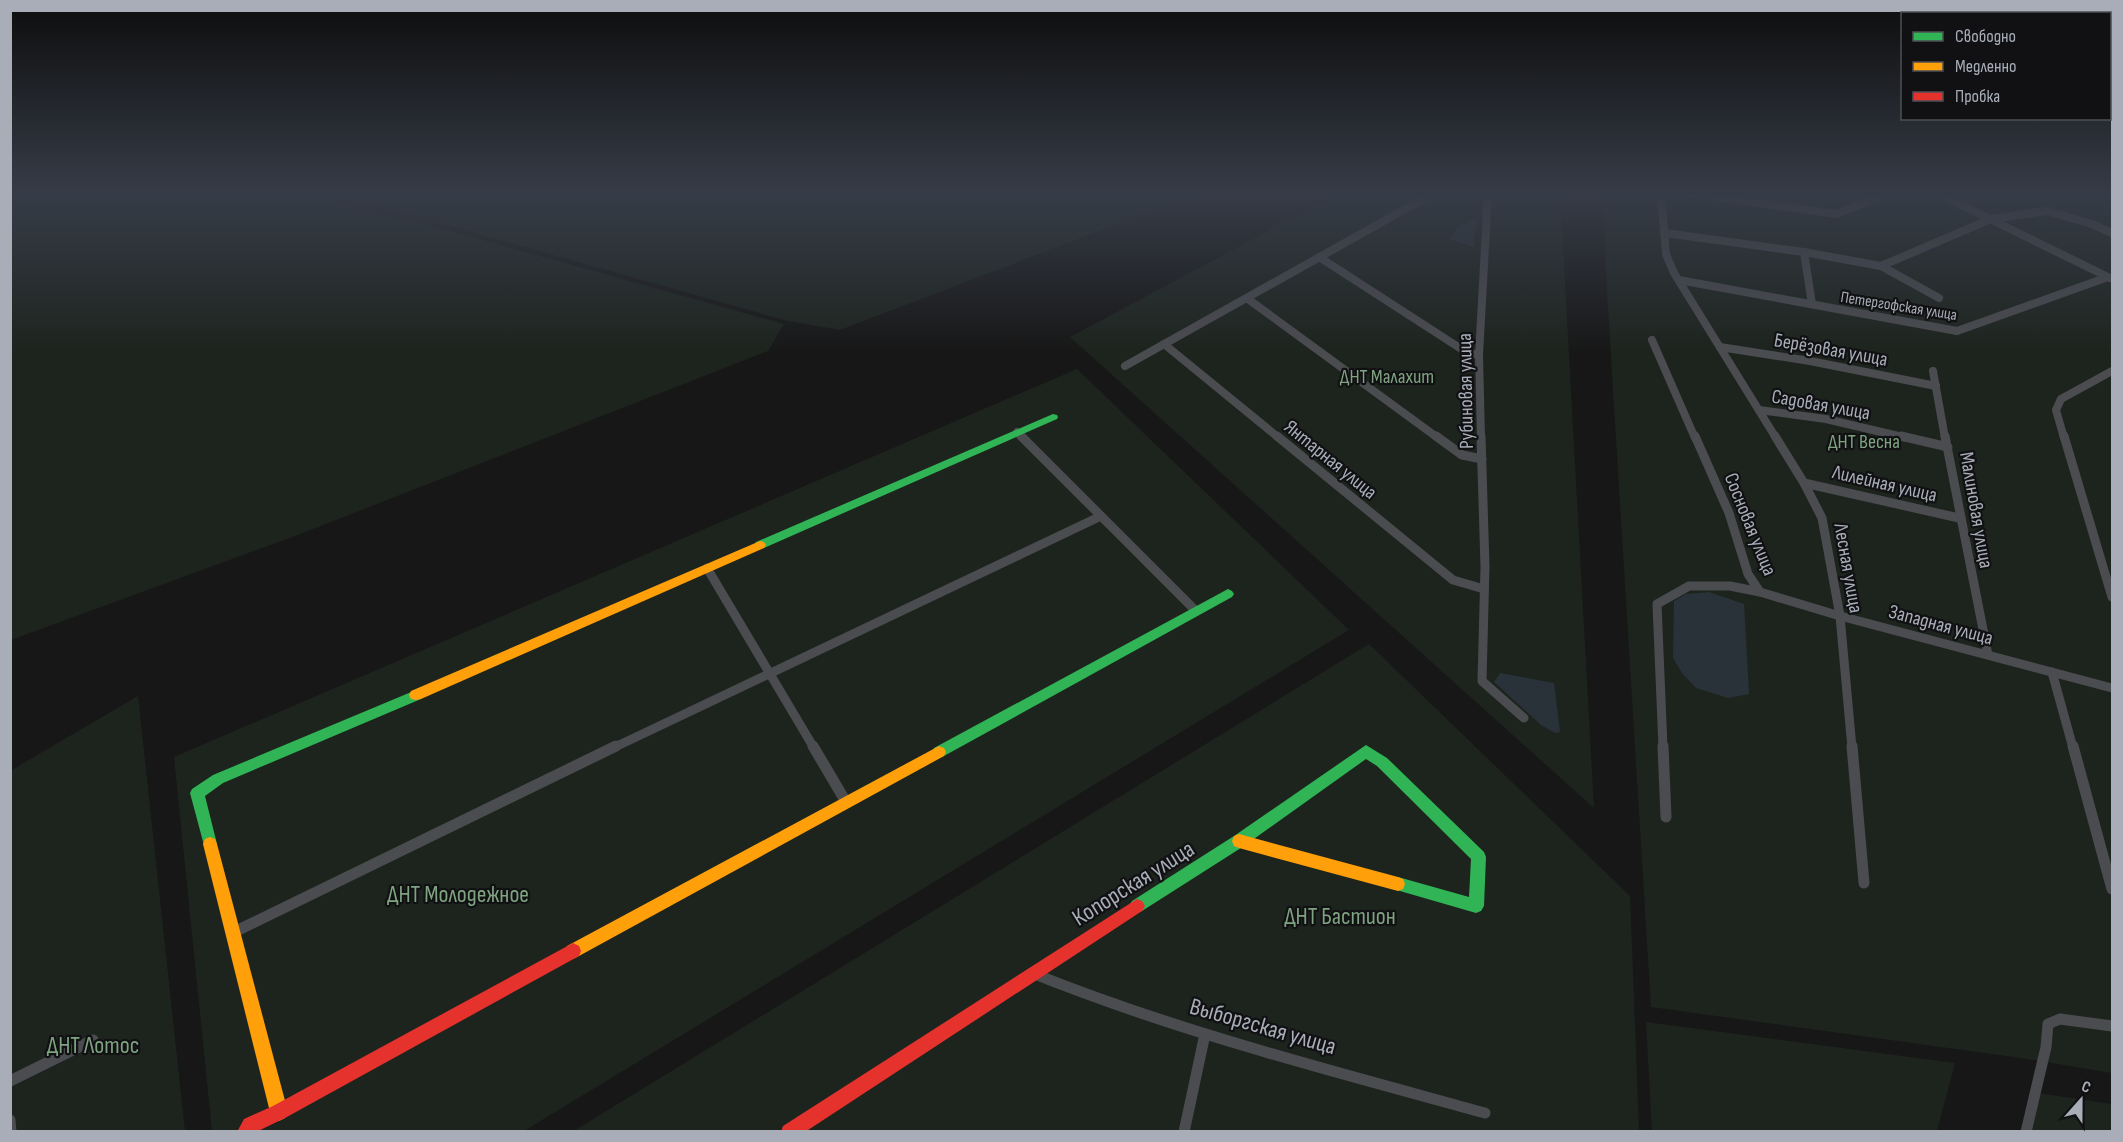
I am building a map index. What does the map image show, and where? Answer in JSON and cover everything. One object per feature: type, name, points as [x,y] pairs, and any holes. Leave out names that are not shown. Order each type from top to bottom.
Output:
[{"type":"street","points":[[1125,366],[1338,246]]},
{"type":"street","name":"Рубиновая улица","points":[[1485,246],[1479,355],[1485,567],[1482,681],[1524,718]]},
{"type":"street","name":"Лесная улица","points":[[1666,246],[1666,254],[1674,273],[1804,483],[1822,518],[1840,616],[1864,883]]},
{"type":"street","points":[[1762,246],[1881,266],[1939,298]]},
{"type":"street","points":[[1881,266],[1931,246]]},
{"type":"street","points":[[2046,246],[2110,278]]},
{"type":"street","points":[[1804,252],[1812,304]]},
{"type":"street","points":[[1319,257],[1466,352],[1479,355]]},
{"type":"street","name":"Петергофская улица","points":[[1679,280],[1958,331],[2110,278]]},
{"type":"street","points":[[1248,299],[1462,455],[1482,459]]},
{"type":"street","name":"Сосновая улица","points":[[1652,340],[1729,513],[1748,574],[1760,592]]},
{"type":"street","name":"Янтарная улица","points":[[1164,344],[1453,580],[1484,589]]},
{"type":"street","name":"Берёзовая улица","points":[[1720,347],[1810,361],[1936,386]]},
{"type":"street","points":[[2112,371],[2061,399],[2056,410],[2112,597]]},
{"type":"street","name":"Малиновая улица","points":[[1933,372],[1959,518],[1988,655]]},
{"type":"street","name":"Садовая улица","points":[[1759,410],[1826,419],[1948,447]]},
{"type":"street","points":[[279,1112],[197,793],[218,779],[410,698],[1053,417]]},
{"type":"street","points":[[1017,432],[1196,611]]},
{"type":"street","name":"Лилейная улица","points":[[1804,483],[1959,518]]},
{"type":"street","points":[[232,933],[769,672],[1101,516]]},
{"type":"street","points":[[707,568],[846,802]]},
{"type":"street","name":"Сосновая улица","points":[[1666,816],[1657,604],[1689,586],[1730,586],[1760,592]]},
{"type":"street","name":"Западная улица","points":[[1760,592],[1840,616],[2112,688]]},
{"type":"street","points":[[245,1131],[250,1125],[279,1112],[1228,594]]},
{"type":"street","points":[[2052,672],[2112,889]]},
{"type":"street","name":"Копорская улица","points":[[789,1131],[1239,841],[1366,751],[1382,762],[1479,857],[1476,906],[1239,841]]},
{"type":"street","name":"Выборгская улица","points":[[1032,973],[1073,990],[1205,1034],[1485,1113]]},
{"type":"street","points":[[2026,1131],[2046,1047],[2048,1024],[2060,1020],[2112,1026]]},
{"type":"street","points":[[1184,1131],[1205,1034]]},
{"type":"street","points":[[10,1081],[93,1040]]},
{"type":"street","points":[[10,1120],[11,1131]]},
{"type":"green space","points":[[11,246],[505,246],[784,324],[768,351],[295,536],[11,640]]},
{"type":"green space","points":[[522,246],[1059,246],[840,330],[788,321]]},
{"type":"green space","name":"ДНТ Малахит","points":[[1239,246],[1563,246],[1594,808],[1070,337]]},
{"type":"green space","name":"ДНТ Весна","points":[[1605,246],[2112,246],[2112,1073],[2021,1058],[1651,1007]]},
{"type":"green space","name":"ДНТ Молодежное","points":[[1077,369],[1349,630],[524,1131],[212,1131],[174,757]]},
{"type":"green space","name":"ДНТ Бастион","points":[[1369,644],[1630,896],[1639,1131],[572,1132]]},
{"type":"green space","name":"ДНТ Лотос","points":[[138,696],[185,1131],[11,1131],[10,771]]},
{"type":"green space","points":[[1646,1022],[1955,1063],[1937,1131],[1652,1131]]},
{"type":"green space","points":[[2037,1093],[2112,1104],[2112,1131],[2027,1132]]},
{"type":"shaded area","points":[[1709,592],[1744,604],[1749,694],[1728,698],[1696,688],[1682,673],[1673,658],[1674,601],[1686,594]]},
{"type":"shaded area","points":[[1500,673],[1554,683],[1560,732],[1555,733],[1541,725],[1494,682]]},
{"type":"traffic: fast","points":[[760,545],[1053,417]]},
{"type":"traffic: fast","points":[[939,752],[1228,594]]},
{"type":"traffic: fast","points":[[210,844],[197,793],[218,779],[416,695]]},
{"type":"traffic: fast","points":[[1137,906],[1239,841],[1366,751],[1382,762],[1479,857],[1476,906],[1398,884]]},
{"type":"traffic: slow","points":[[416,695],[760,545]]},
{"type":"traffic: slow","points":[[573,951],[939,752]]},
{"type":"traffic: slow","points":[[1239,841],[1398,884]]},
{"type":"traffic: slow","points":[[210,844],[279,1112]]},
{"type":"traffic: jam","points":[[789,1132],[1137,906]]},
{"type":"traffic: jam","points":[[245,1132],[250,1125],[279,1112],[573,951]]}]
